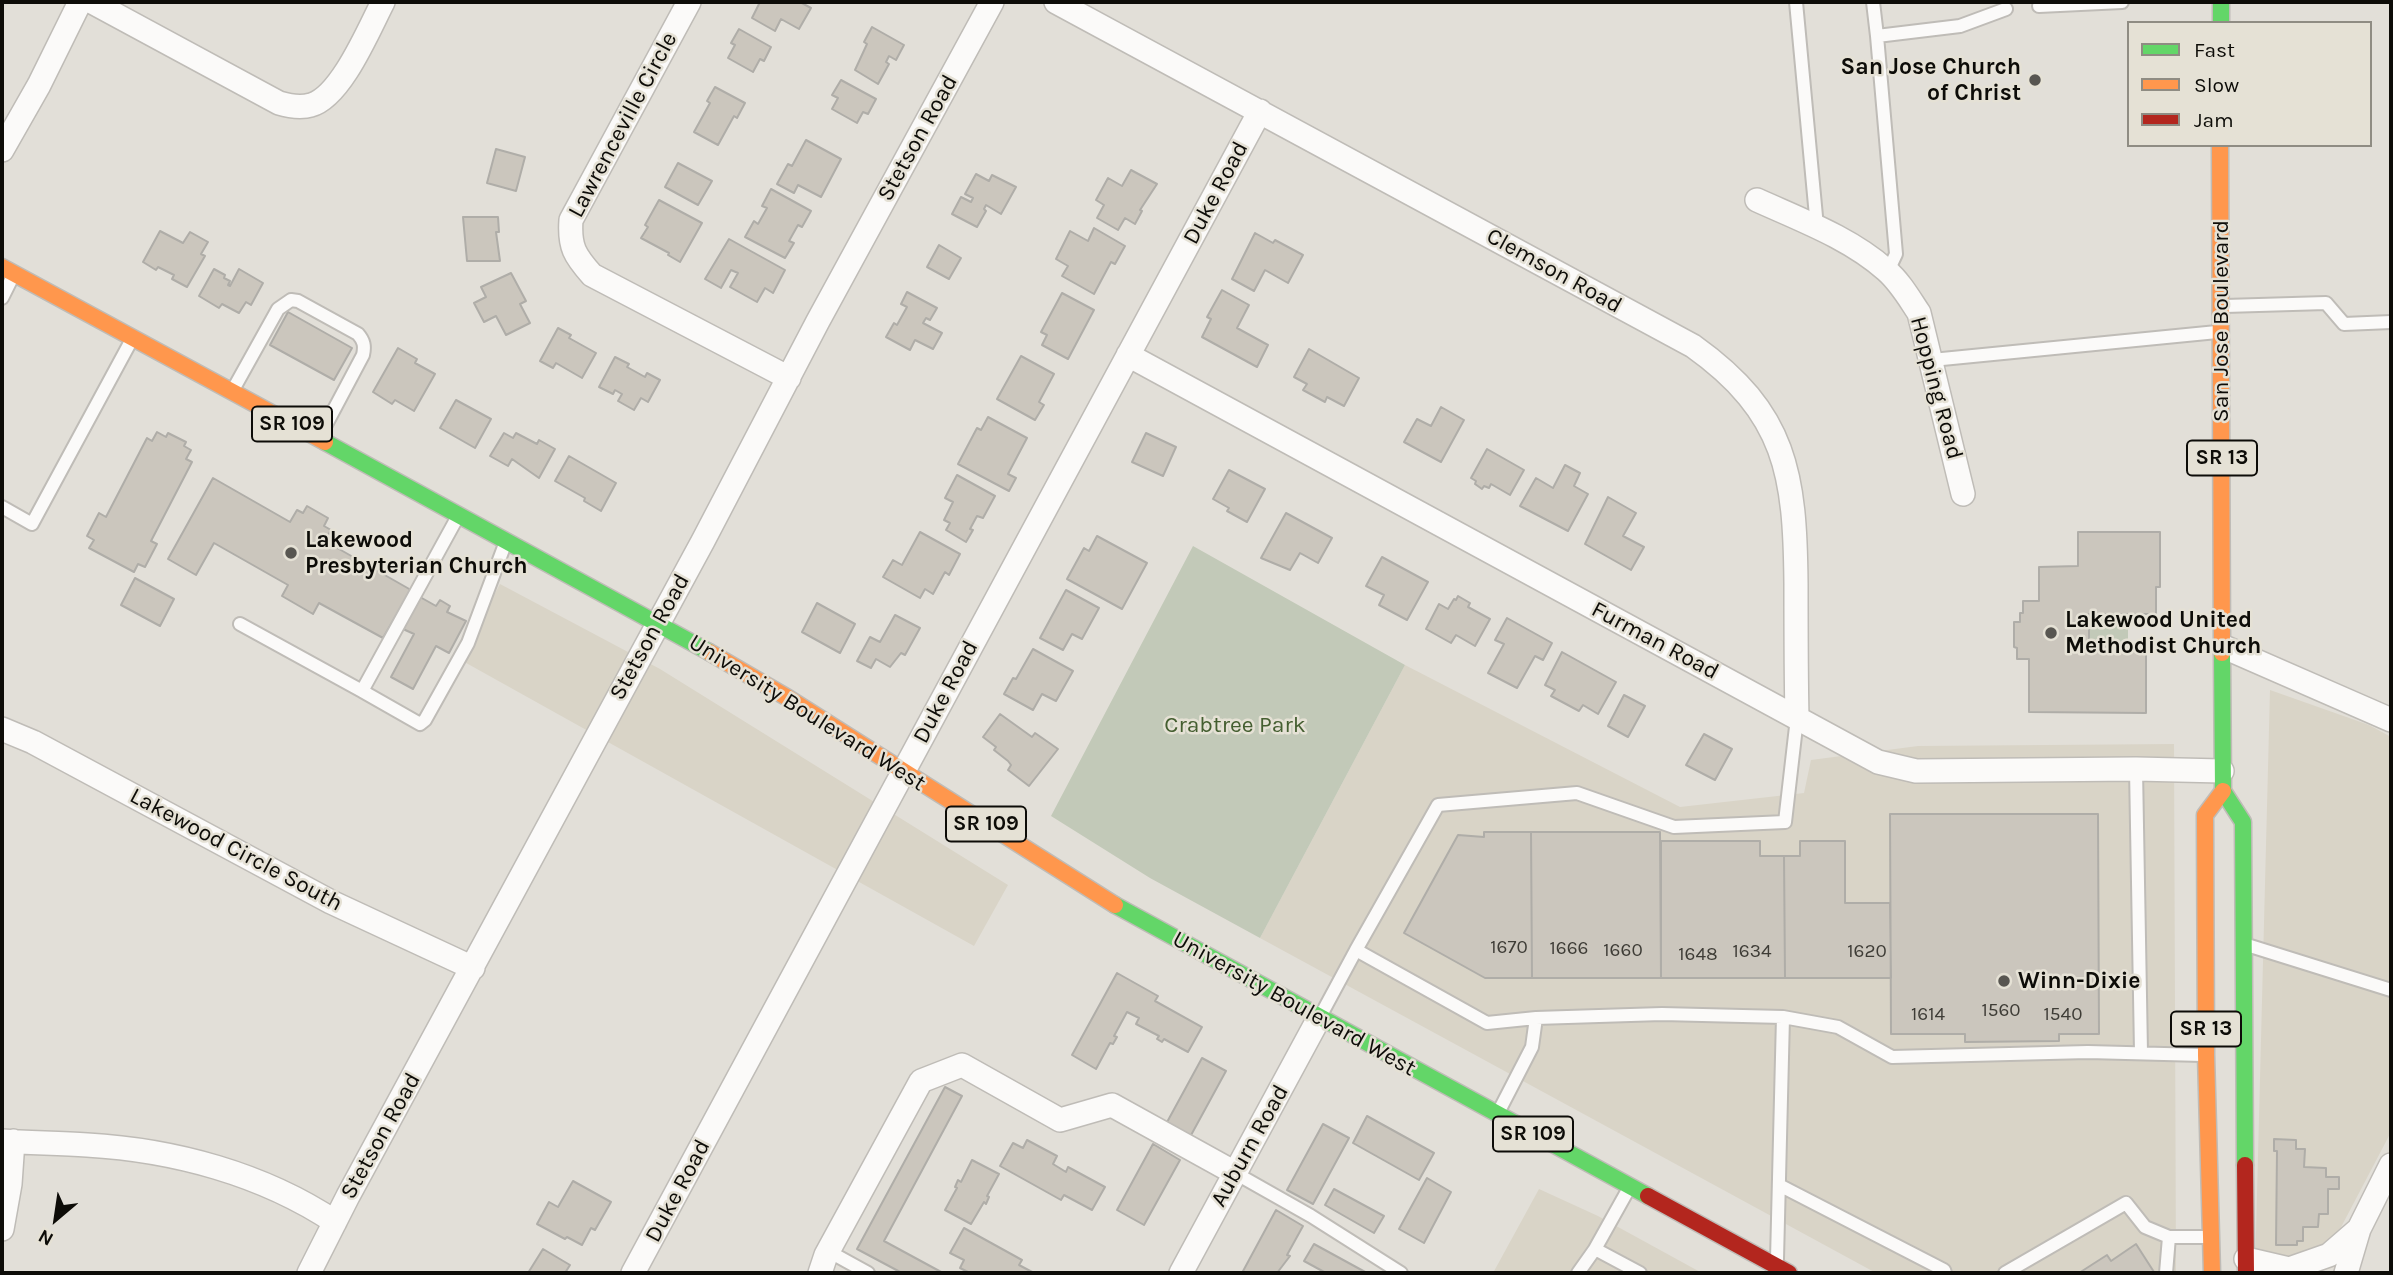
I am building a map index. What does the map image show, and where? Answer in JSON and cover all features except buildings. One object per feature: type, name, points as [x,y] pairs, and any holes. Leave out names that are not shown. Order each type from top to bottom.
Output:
[{"type":"main road","points":[[2221,2],[2221,21]]},
{"type":"main road","name":"San Jose Boulevard","points":[[2220,147],[2223,781]]},
{"type":"main road","name":"University Boulevard West","points":[[8,271],[658,622],[788,698],[1120,908],[1780,1271]]},
{"type":"main road","name":"SR 13","points":[[2223,781],[2242,822],[2246,1266]]},
{"type":"main road","name":"SR 13","points":[[2212,1273],[2206,1055],[2205,815],[2223,781]]},
{"type":"street","points":[[2,150],[39,85],[80,2]]},
{"type":"street","points":[[92,2],[278,103],[291,107],[311,106],[338,86],[383,2]]},
{"type":"street","name":"Lawrenceville Circle","points":[[689,2],[571,220],[570,237],[576,257],[592,275],[789,378]]},
{"type":"street","name":"Stetson Road","points":[[309,1273],[818,320],[992,2]]},
{"type":"street","name":"Clemson Road","points":[[1056,2],[1693,346],[1718,364],[1763,415],[1787,471],[1793,503],[1797,718]]},
{"type":"street","name":"Duke Road","points":[[633,1273],[1260,111]]},
{"type":"street","name":"Hopping Road","points":[[1757,200],[1817,227],[1870,257],[1888,271],[1904,289],[1919,313],[1963,494]]},
{"type":"street","name":"Furman Road","points":[[1128,355],[1866,756],[1903,769],[2136,769],[2223,781]]},
{"type":"street","points":[[2224,648],[2391,720]]},
{"type":"street","name":"Lakewood Circle South","points":[[2,729],[33,742],[331,902],[473,968]]},
{"type":"street","name":"Auburn Road","points":[[1181,1273],[1319,1018]]},
{"type":"street","points":[[820,1273],[828,1251],[921,1081],[962,1065],[1060,1120],[1112,1105],[1235,1173]]},
{"type":"street","points":[[2,1229],[10,1185],[8,1141],[88,1144],[159,1154],[240,1174],[278,1189],[335,1222]]},
{"type":"street","points":[[2346,1273],[2359,1229],[2391,1166]]},
{"type":"street","points":[[2246,1266],[2289,1269],[2329,1255],[2359,1229]]},
{"type":"lane","points":[[1796,2],[1817,227]]},
{"type":"lane","points":[[1873,2],[1896,254],[1888,271]]},
{"type":"lane","points":[[2039,6],[2122,2]]},
{"type":"lane","points":[[1877,36],[1961,26],[2006,9]]},
{"type":"lane","points":[[2,298],[8,271]]},
{"type":"lane","points":[[232,392],[278,309],[291,300],[298,301],[358,334],[363,340],[363,355],[319,439]]},
{"type":"lane","points":[[2221,307],[2326,303],[2344,324],[2391,323]]},
{"type":"lane","points":[[1932,360],[2221,332]]},
{"type":"lane","points":[[2,507],[33,524],[132,338]]},
{"type":"lane","points":[[362,691],[459,514]]},
{"type":"lane","points":[[240,624],[420,724],[425,720],[468,643],[506,540]]},
{"type":"lane","points":[[1319,1018],[1438,805],[1577,793],[1674,827],[1785,822],[1797,718]]},
{"type":"lane","points":[[2136,769],[2141,1052]]},
{"type":"lane","points":[[2244,944],[2391,990]]},
{"type":"lane","points":[[1356,950],[1487,1023],[1536,1018],[1662,1014],[1783,1017],[1838,1027],[1892,1058],[2141,1052],[2206,1055]]},
{"type":"lane","points":[[1780,1271],[1783,1017]]},
{"type":"lane","points":[[1497,1114],[1532,1047],[1536,1018]]},
{"type":"lane","points":[[1235,1173],[1311,1216],[1401,1273]]},
{"type":"lane","points":[[1779,1185],[1944,1270],[1945,1273]]},
{"type":"lane","points":[[1578,1273],[1595,1249],[1630,1187]]},
{"type":"lane","points":[[2005,1273],[2126,1203],[2146,1227],[2169,1237],[2212,1237]]},
{"type":"lane","points":[[2166,1273],[2169,1237]]},
{"type":"lane","points":[[1595,1249],[1640,1273]]},
{"type":"lane","points":[[828,1251],[868,1273]]},
{"type":"shaded area","points":[[500,584],[660,669],[1008,885],[974,946],[459,659]]},
{"type":"shaded area","points":[[1405,665],[1680,807],[1804,793],[1811,760],[1918,746],[2174,744],[2176,1273],[1876,1273],[1260,938]]},
{"type":"shaded area","points":[[2270,690],[2369,725],[2391,737],[2391,1132],[2317,1273],[2255,1273]]},
{"type":"shaded area","points":[[1539,1189],[1598,1216],[1702,1273],[1493,1273]]},
{"type":"green space","name":"Crabtree Park","points":[[1193,546],[1405,665],[1260,938],[1150,878],[1051,816]]},
{"type":"green space","points":[[2089,614],[2128,614],[2128,644],[2089,644]]},
{"type":"traffic: fast","points":[[2221,2],[2221,21]]},
{"type":"traffic: fast","points":[[325,442],[709,652]]},
{"type":"traffic: fast","points":[[2222,653],[2223,791],[2243,822],[2245,1165]]},
{"type":"traffic: fast","points":[[1115,905],[1648,1196]]},
{"type":"traffic: slow","points":[[2220,147],[2222,653]]},
{"type":"traffic: slow","points":[[2,267],[325,442]]},
{"type":"traffic: slow","points":[[709,652],[788,698],[1115,905]]},
{"type":"traffic: slow","points":[[2212,1273],[2206,1055],[2205,815],[2223,791]]},
{"type":"traffic: jam","points":[[2245,1165],[2246,1273]]},
{"type":"traffic: jam","points":[[1648,1196],[1789,1273]]},
{"type":"place","name":"San Jose Church of Christ","points":[[2035,80]]},
{"type":"place","name":"Lakewood Presbyterian Church","points":[[291,553]]},
{"type":"place","name":"Lakewood United Methodist Church","points":[[2051,633]]},
{"type":"place","name":"Winn-Dixie","points":[[2004,981]]}]
